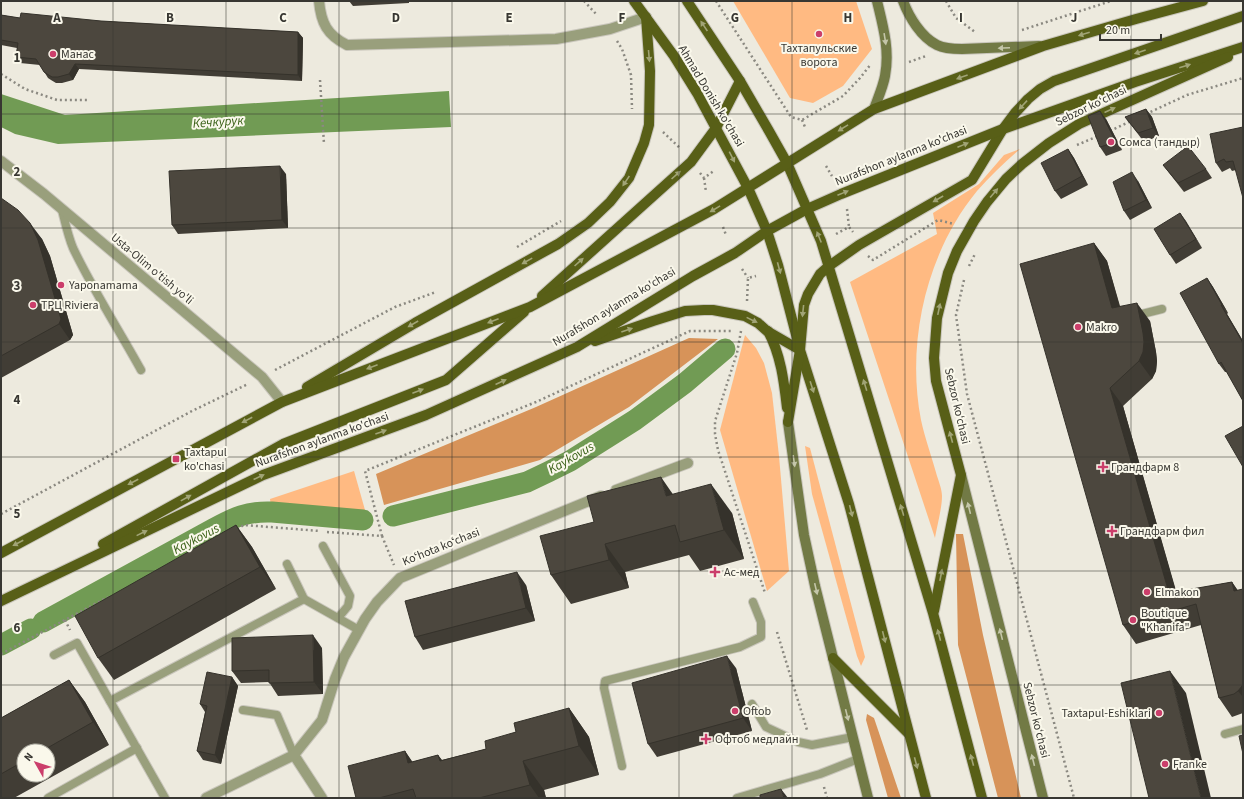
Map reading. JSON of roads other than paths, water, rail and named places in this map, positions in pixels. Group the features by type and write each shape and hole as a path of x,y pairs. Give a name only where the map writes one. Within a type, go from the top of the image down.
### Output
{"main road":[{"name":"Ahmad Donish ko'chasi","path":"634,1 674,56 697,93 748,188"},
{"path":"687,1 740,81 786,163 821,241 933,614 982,798"},
{"path":"282,402 530,307 714,209 874,109 1043,46 1203,1"},
{"path":"788,422 800,350 804,306 813,284 820,274 859,245 972,180 1003,129 1028,99 1040,89 1054,81 1243,16"},
{"path":"1,553 282,402 415,323 558,244 588,223 610,202 629,178 644,143 649,125 650,71 646,17"},
{"name":"Nurafshon aylanma ko'chasi","path":"1,601 263,475 426,415 576,348 686,280 734,253 767,231 807,209 1003,129 1135,82 1243,47"},
{"name":"Sebzor ko‘chasi","path":"960,475 936,380 934,358 935,334 937,318 948,272 957,251 974,221 1006,179 1022,164 1049,143 1079,124 1243,51"},
{"path":"18,592 283,444 446,380 530,307 691,162 716,128 740,81"},
{"path":"748,188 767,231 778,265 800,350 849,504 926,798"},
{"path":"576,348 685,311 713,310 745,316 800,350"},
{"path":"768,330 774,341 782,369 788,422"},
{"path":"933,614 960,475"},
{"path":"833,658 909,734"}],"street":[{"path":"319,1 322,21 336,40 347,45 556,39 610,29 646,17"},
{"path":"874,109 885,77 887,56 885,35 877,1"},
{"path":"903,1 912,20 919,30 937,45 962,49 1043,46"},
{"name":"Usta-Olim o'tish yo'li","path":"1,161 262,377 282,402"},
{"path":"788,422 804,535 815,586 868,798"},
{"name":"Koʻhota koʻchasi","path":"206,798 294,755 322,720 344,657 359,630 377,602 400,578 566,509 688,463"},
{"name":"Sebzor ko‘chasi","path":"960,475 1043,798"},
{"path":"294,755 322,798"}],"lane":[{"path":"62,210 72,246 95,290 141,370"},
{"path":"1134,316 1162,309"},
{"path":"323,546 350,596 348,606 338,618"},
{"path":"287,564 304,599 359,630"},
{"path":"110,701 304,599"},
{"path":"622,766 604,688 605,681 740,647 761,637 761,622 753,602"},
{"path":"54,655 77,643 165,798"},
{"path":"752,704 766,727 798,742 812,745 853,737"},
{"path":"243,710 277,715 294,755"},
{"path":"1225,734 1243,729"},
{"path":"48,798 137,748"},
{"path":"737,798 820,774 858,760"}],"water":[{"name":"Кечкурук","path":"449,91 451,127 58,144 15,134 1,127 1,94 65,115"}],"waterway":[{"name":"Kaykovus","path":"393,516 527,482 570,461 635,420 685,383 725,349"},
{"name":"Kaykovus","path":"43,622 221,525 241,516 272,512 363,520"},
{"name":"Kaykovus","path":"1,645 31,629"}],"place":[{"name":"Тахтапульские ворота","path":"819,34"},
{"name":"Манас","path":"53,54"},
{"name":"Сомса (тандыр)","path":"1111,142"},
{"name":"Yaponamama","path":"61,285"},
{"name":"ТРЦ Riviera","path":"33,305"},
{"name":"Makro","path":"1078,327"},
{"name":"Taxtapul ko'chasi","path":"176,459"},
{"name":"Грандфарм 8","path":"1103,467"},
{"name":"Грандфарм фил","path":"1112,531"},
{"name":"Ас-мед","path":"715,572"},
{"name":"Elmakon","path":"1147,592"},
{"name":"Boutique \"Khanifa\"","path":"1133,620"},
{"name":"Oftob","path":"735,711"},
{"name":"Taxtapul-Eshiklari","path":"1159,713"},
{"name":"Офтоб медлайн","path":"706,739"},
{"name":"Franke","path":"1165,764"}]}
